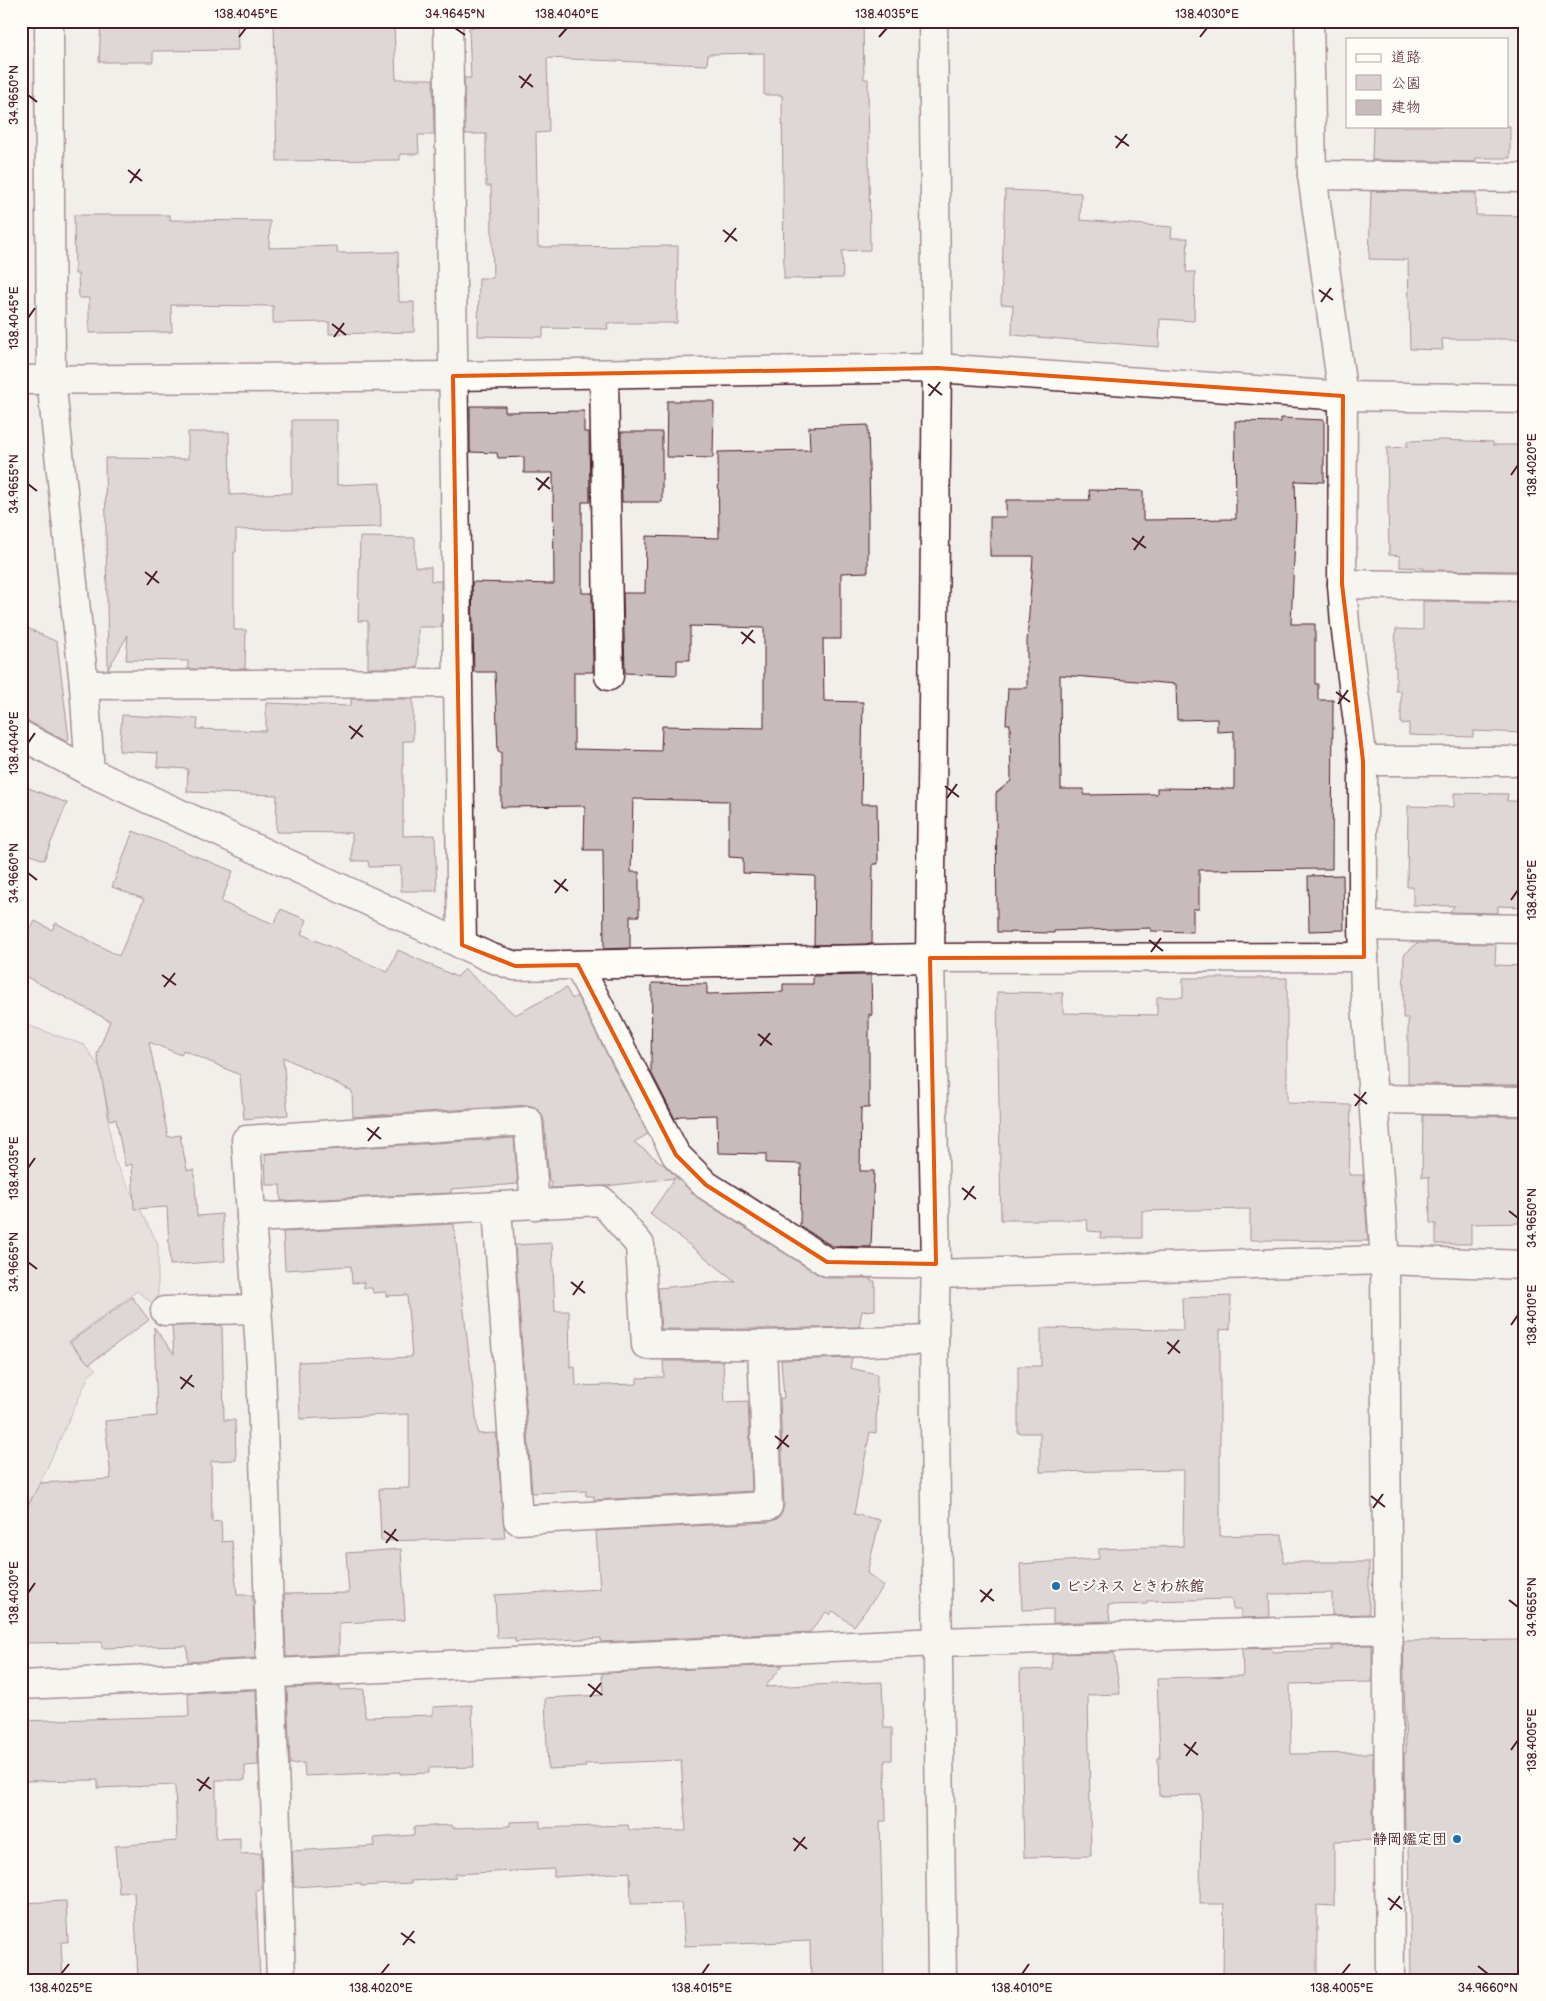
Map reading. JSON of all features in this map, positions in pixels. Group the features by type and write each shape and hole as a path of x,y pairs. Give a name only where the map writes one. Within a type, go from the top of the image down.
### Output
{"street":[{"path":"50,21 51,379 84,685 90,772"},
{"path":"448,21 462,945"},
{"path":"934,21 936,368 930,958 936,1269 934,1340 942,1980"},
{"path":"1309,21 1312,175 1342,396 1342,584 1345,624 1363,760 1362,926 1385,1260 1390,1980"},
{"path":"1312,175 1525,178"},
{"path":"21,380 453,376 936,368 1342,396 1525,398"},
{"path":"604,374 609,676"},
{"path":"1342,584 1525,587"},
{"path":"84,685 458,682"},
{"path":"21,735 90,772 462,945 515,966 930,958 1364,957"},
{"path":"1363,760 1525,761"},
{"path":"1362,926 1525,929"},
{"path":"578,965 676,1155 706,1185 827,1262 936,1269 1385,1260 1525,1265"},
{"path":"1374,1099 1525,1101"},
{"path":"281,1980 261,1366 246,1140 528,1121 535,1205"},
{"path":"251,1218 602,1201 640,1245 646,1346 934,1340"},
{"path":"497,1207 518,1520 768,1506 762,1345"},
{"path":"165,1311 258,1309"},
{"path":"21,1685 938,1642 1388,1629"}],"highlighted area":[{"path":"937,368 1343,396 1342,584 1363,761 1364,957 930,958 936,1264 827,1262 706,1185 676,1155 578,965 515,966 462,945 453,376"}],"green space":[{"path":"21,1023 84,1045 101,1069 114,1160 158,1244 158,1308 137,1291 68,1342 96,1370 89,1375 29,1508 21,1519"}],"building":[{"path":"101,21 237,21 238,50 153,51 153,62 99,62"},
{"path":"305,21 343,21 343,24 394,23 396,79 433,79 434,135 418,135 419,154 400,154 400,160 277,161 274,24 305,23"},
{"path":"480,21 863,21 864,79 868,79 870,250 842,251 843,278 784,279 782,95 764,95 764,53 708,54 707,65 547,58 549,132 536,133 538,247 678,246 677,323 607,323 608,329 543,328 543,337 478,336 479,278 493,278 491,186 486,186 486,134 465,134 464,78 471,78 469,28 480,27"},
{"path":"1510,126 1510,158 1476,158 1476,162 1372,160 1373,128 1508,128"},
{"path":"1005,190 1081,193 1080,220 1172,227 1171,238 1188,238 1186,272 1195,272 1194,321 1160,319 1159,347 1012,335 1013,305 1001,304"},
{"path":"1371,191 1476,193 1476,215 1525,216 1525,339 1442,339 1443,350 1410,349 1408,260 1369,259"},
{"path":"74,215 170,215 170,220 270,221 269,248 337,246 337,253 398,252 399,302 414,302 414,332 329,334 329,322 273,323 273,306 171,305 172,332 89,333 89,298 79,298 78,274 75,274"},
{"path":"667,401 714,401 713,458 666,457"},
{"path":"470,406 505,406 505,412 584,411 584,432 589,432 590,502 582,502 582,593 592,593 593,672 574,672 574,749 661,751 662,726 764,728 764,628 690,626 690,660 677,660 677,675 625,673 623,593 645,593 646,536 719,538 718,452 810,450 809,427 868,425 870,511 868,511 868,572 841,573 841,639 823,639 824,701 863,702 861,804 877,804 878,864 873,864 872,944 814,945 815,876 743,873 743,858 729,857 729,801 633,799 631,872 639,872 639,916 630,916 630,948 604,949 603,850 584,850 585,806 501,807 501,752 498,752 495,672 474,672 472,582 554,584 553,473 524,473 524,457 498,458 497,453 470,452"},
{"path":"1281,418 1324,420 1324,482 1295,481 1296,516 1291,624 1315,624 1315,684 1318,684 1318,700 1333,700 1332,869 1199,870 1199,909 1193,909 1193,932 1151,931 1151,928 1054,931 1054,933 997,932 996,793 1011,781 1010,724 1006,724 1008,688 1027,688 1027,642 1033,556 990,556 990,517 1006,517 1006,500 1090,500 1089,490 1143,491 1143,520 1236,519 1235,421 1281,422","holes":["1060,675 1176,684 1177,720 1217,719 1217,732 1234,731 1234,789 1157,788 1157,794 1084,795 1084,789 1061,789"]},
{"path":"292,420 337,420 337,485 380,483 381,527 236,530 236,552 234,552 234,630 246,630 245,669 188,669 188,661 126,660 128,635 108,669 105,458 188,459 188,432 229,432 230,495 292,493"},
{"path":"621,432 662,432 662,502 622,502"},
{"path":"1407,441 1493,442 1493,445 1525,445 1525,571 1424,570 1424,568 1400,567 1400,556 1389,555 1387,448 1407,447"},
{"path":"360,537 415,538 415,567 431,567 431,581 441,581 442,627 418,627 418,668 368,668 368,621 358,621"},
{"path":"1423,601 1525,603 1525,733 1473,731 1473,737 1409,735 1409,723 1401,724 1401,691 1396,691 1396,667 1394,667 1396,629 1423,630"},
{"path":"21,625 57,642 69,739 67,742 21,719"},
{"path":"351,699 413,699 413,741 403,741 403,836 435,835 437,891 401,891 401,866 369,867 368,861 352,861 352,833 276,832 277,795 187,792 188,769 157,767 158,753 119,751 122,715 198,719 197,729 266,731 266,703 351,706"},
{"path":"21,785 67,803 44,860 21,851"},
{"path":"1454,793 1508,794 1507,801 1525,801 1525,907 1498,906 1498,913 1449,912 1455,906 1413,905 1413,887 1407,887 1408,806 1454,807"},
{"path":"133,831 233,871 221,902 274,924 281,909 307,920 301,934 388,972 398,950 457,977 465,969 515,1015 566,988 572,999 577,996 648,1134 634,1142 664,1165 698,1198 819,1275 827,1278 871,1278 871,1281 875,1281 875,1310 862,1311 859,1327 661,1329 658,1288 735,1281 650,1214 675,1178 606,1186 551,1188 544,1120 541,1113 535,1107 527,1105 353,1117 352,1091 283,1057 288,1115 244,1119 240,1075 183,1050 181,1055 149,1042 168,1137 180,1135 187,1170 194,1170 197,1216 222,1214 225,1261 170,1265 167,1207 134,1209 132,1164 125,1166 116,1119 110,1120 97,1054 110,1021 21,974 21,947 35,921 52,930 56,923 119,956 144,899 112,887"},
{"path":"1343,875 1344,930 1309,931 1308,876"},
{"path":"1417,943 1496,944 1495,965 1525,966 1525,1084 1408,1084 1408,1018 1403,1018 1404,955"},
{"path":"871,975 872,1016 869,1014 869,1108 861,1108 860,1171 874,1171 871,1247 832,1246 800,1226 801,1164 766,1163 766,1154 718,1153 717,1115 680,1116 675,1119 651,1072 652,983 707,984 707,994 783,992 783,984 813,984 813,976"},
{"path":"1183,978 1287,978 1287,1103 1351,1105 1349,1175 1363,1175 1368,1241 1250,1240 1250,1209 1142,1211 1142,1238 1100,1238 1101,1232 1088,1231 1087,1220 1001,1220 997,992 1063,993 1063,1013 1157,1015 1157,997 1183,997"},
{"path":"1423,1115 1522,1117 1524,1223 1471,1224 1471,1244 1436,1244 1436,1224 1430,1223 1429,1177 1422,1177"},
{"path":"514,1138 518,1184 451,1189 451,1193 281,1201 280,1185 266,1185 265,1154"},
{"path":"454,1224 478,1434 496,1433 505,1538 381,1541 379,1489 409,1488 409,1414 300,1419 298,1362 412,1357 407,1295 386,1296 386,1292 373,1293 372,1288 364,1288 364,1282 352,1283 351,1266 285,1270 283,1232"},
{"path":"552,1243 555,1311 569,1311 570,1367 575,1366 576,1386 637,1384 637,1378 664,1377 663,1361 723,1361 725,1402 748,1401 752,1491 594,1500 594,1496 586,1496 586,1491 532,1493 515,1245"},
{"path":"1231,1296 1230,1329 1220,1330 1220,1536 1282,1534 1283,1562 1369,1562 1369,1614 1332,1615 1332,1593 1269,1594 1270,1617 1241,1618 1241,1609 1233,1609 1232,1599 1147,1601 1147,1604 1108,1605 1110,1621 1053,1623 1053,1609 1022,1610 1020,1564 1099,1559 1099,1549 1183,1546 1184,1470 1040,1472 1040,1433 1018,1433 1018,1366 1041,1366 1041,1328 1183,1330 1182,1298"},
{"path":"132,1297 149,1320 89,1364 70,1342"},
{"path":"222,1325 224,1420 235,1420 236,1460 211,1461 212,1522 221,1521 222,1542 232,1541 237,1595 253,1595 255,1658 188,1662 187,1646 102,1648 102,1642 21,1643 21,1518 40,1483 111,1479 105,1421 157,1416 154,1327 174,1354 172,1326"},
{"path":"852,1358 850,1368 877,1374 876,1433 870,1432 854,1514 880,1520 867,1573 884,1586 854,1626 833,1611 830,1615 826,1612 810,1632 601,1642 601,1638 515,1642 515,1638 497,1638 495,1595 600,1589 596,1531 769,1522 777,1519 782,1513 784,1505 780,1398 784,1398 781,1360"},
{"path":"401,1549 405,1620 339,1623 339,1654 286,1657 284,1594 349,1593 346,1553"},
{"path":"1525,1640 1525,1980 1411,1980 1409,1840 1405,1840 1404,1753 1406,1753 1403,1641"},
{"path":"1372,1645 1372,1682 1290,1684 1291,1754 1373,1753 1373,1840 1334,1841 1334,1906 1317,1905 1317,1980 1223,1980 1224,1904 1200,1904 1201,1795 1159,1796 1158,1758 1160,1758 1157,1678 1243,1676 1242,1649 1271,1648 1272,1652 1332,1650 1332,1646"},
{"path":"1114,1653 1120,1694 1088,1695 1091,1856 1024,1857 1020,1670 1052,1669 1052,1654"},
{"path":"783,1665 765,1687 882,1682 884,1728 892,1728 892,1760 885,1760 886,1821 880,1821 884,1980 811,1980 810,1941 685,1946 682,1903 631,1904 630,1872 554,1877 554,1869 455,1874 455,1878 411,1881 411,1883 361,1886 360,1883 294,1887 292,1851 375,1846 374,1838 414,1835 414,1827 452,1825 453,1828 510,1826 510,1822 540,1821 540,1828 628,1825 629,1830 686,1831 681,1760 585,1764 586,1767 548,1769 545,1698 603,1695 602,1673"},
{"path":"340,1686 340,1690 364,1689 365,1717 433,1715 433,1707 472,1705 474,1767 429,1768 429,1773 400,1774 400,1772 305,1776 304,1763 290,1764 287,1688"},
{"path":"256,1690 258,1765 245,1766 245,1780 216,1780 216,1839 240,1838 240,1854 261,1853 262,1889 256,1890 260,1980 138,1980 134,1892 119,1893 115,1846 177,1841 175,1785 98,1788 98,1780 21,1781 21,1721 189,1716 188,1693"},
{"path":"66,1901 68,1942 61,1942 63,1980 21,1980 21,1903"}],"place":[{"name":"ビジネス ときわ旅館","path":"1056,1586"},
{"name":"静岡鑑定団","path":"1457,1839"}]}
